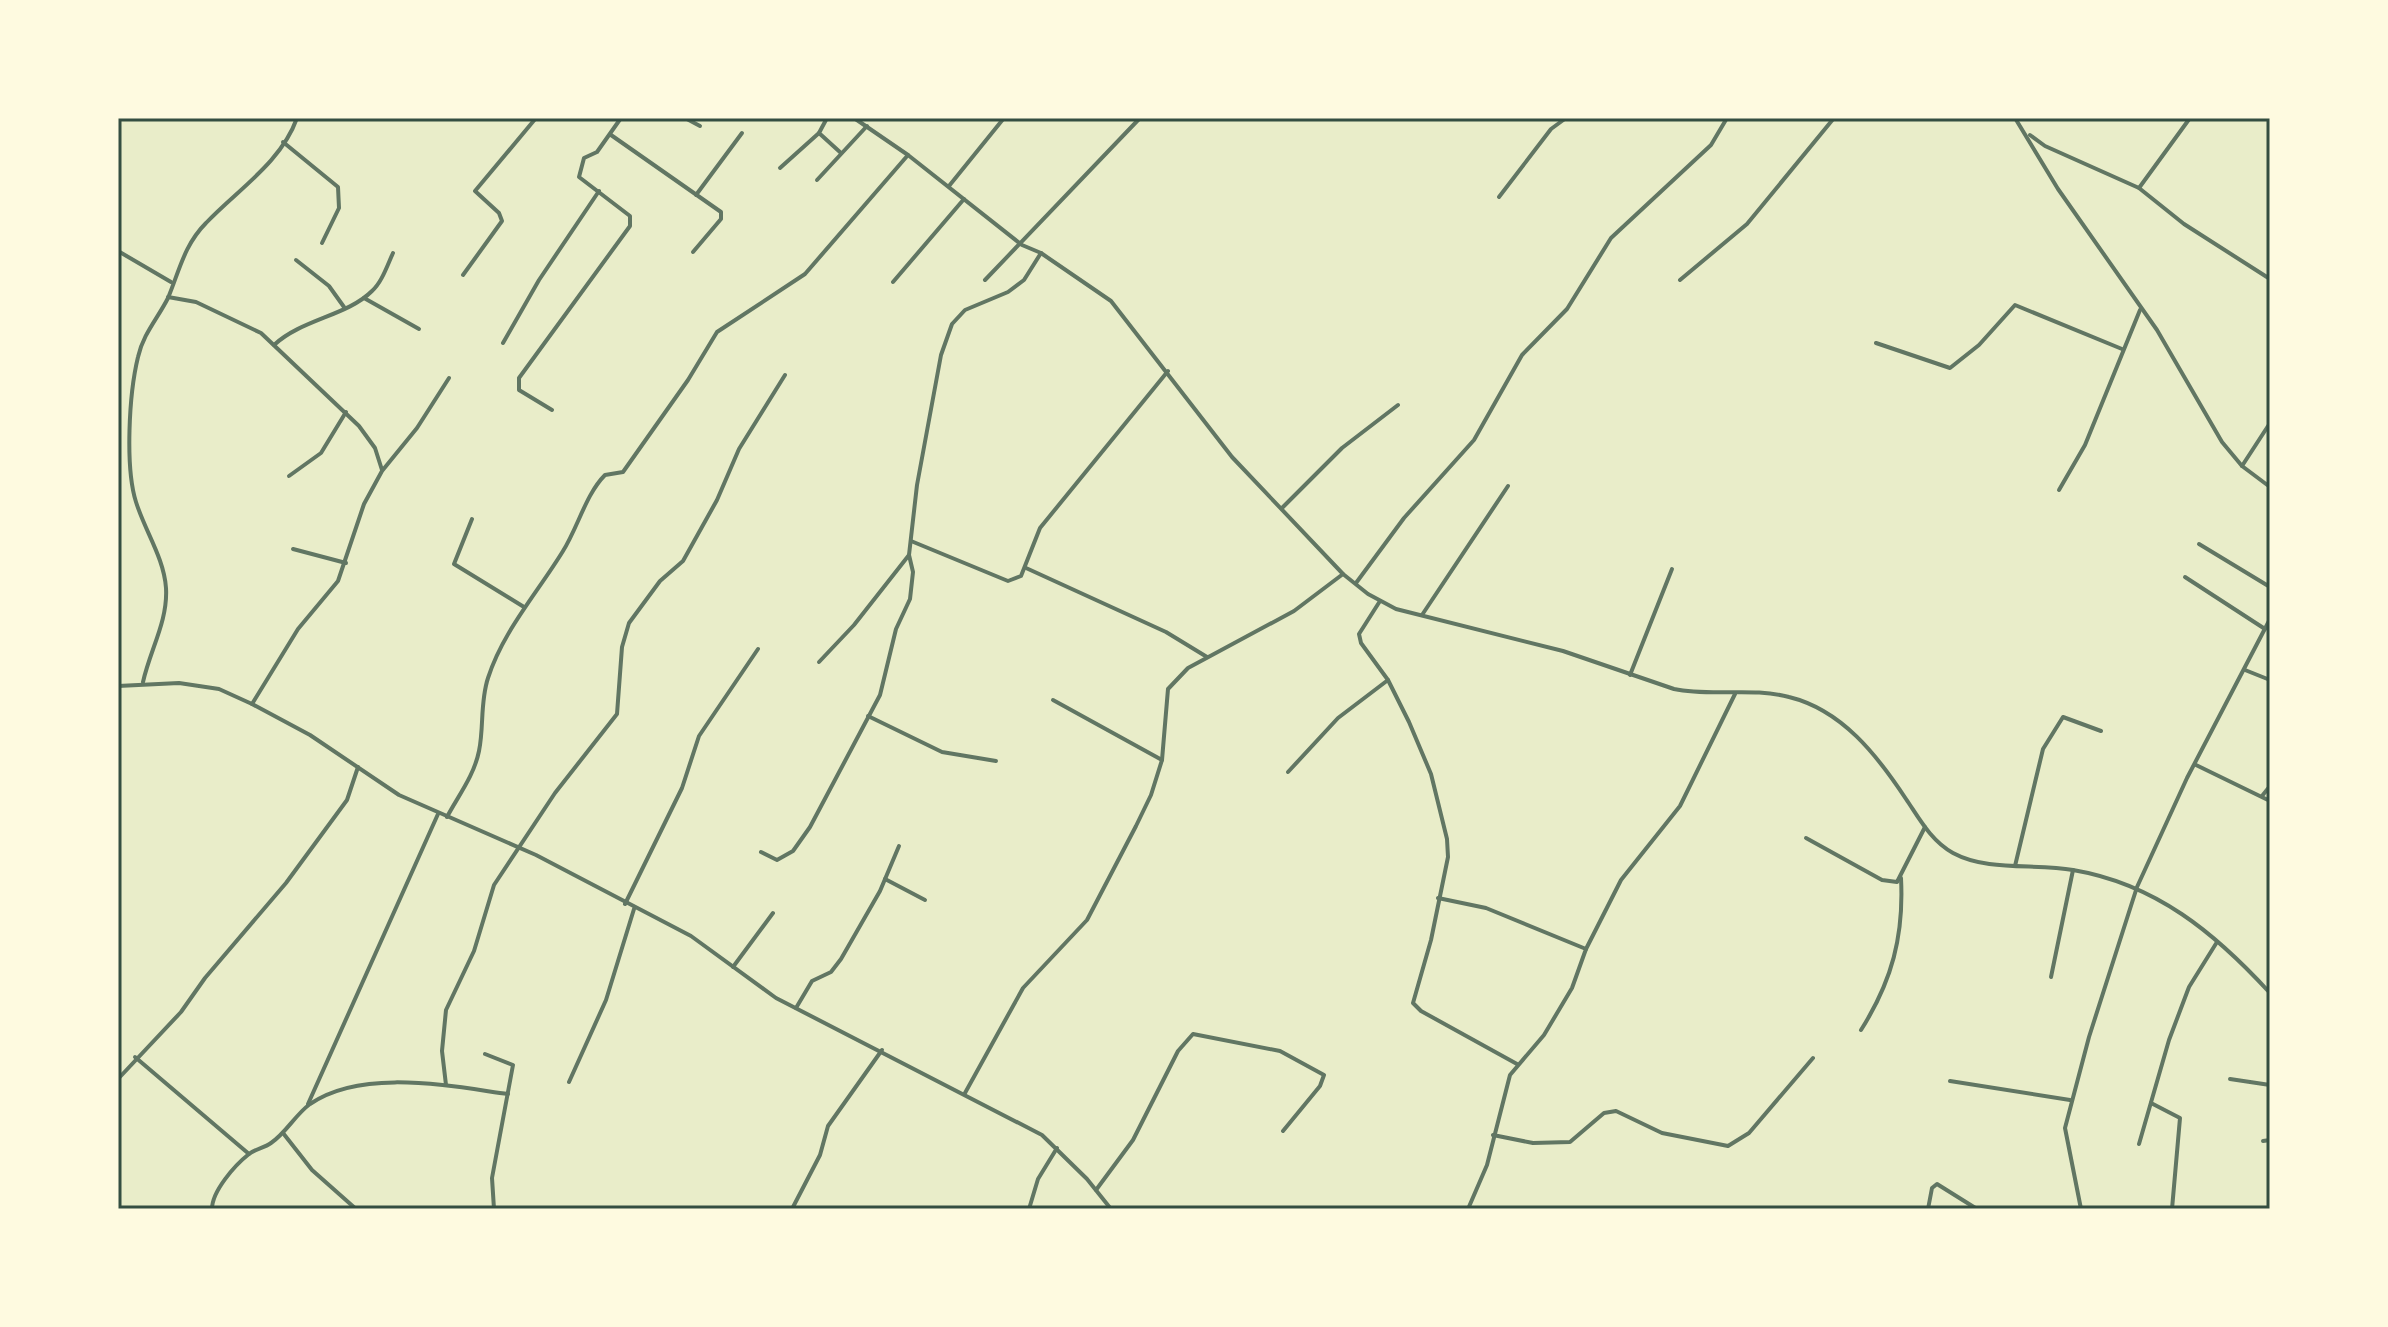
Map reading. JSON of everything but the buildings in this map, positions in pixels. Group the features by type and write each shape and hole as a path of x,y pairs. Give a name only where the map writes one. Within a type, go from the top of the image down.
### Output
{"street":[{"path":"143,682 163,620 166,583 131,483 129,445 138,357 144,338 168,297 171,282 203,225 250,183 283,142 297,118"},
{"path":"463,275 502,221 499,213 475,191 536,118"},
{"path":"552,410 519,390 519,378 630,226 630,216 579,177 584,158 597,152 621,118"},
{"path":"685,118 700,126"},
{"path":"780,168 819,133 827,118"},
{"path":"949,186 1004,118"},
{"path":"985,280 1022,245 1140,118"},
{"path":"1499,197 1551,129 1566,118"},
{"path":"1356,583 1404,518 1474,440 1522,355 1567,309 1611,238 1711,145 1727,118"},
{"path":"1680,280 1747,224 1834,118"},
{"path":"2015,118 2028,134 2058,189 2141,309 2222,442 2242,466 2270,487"},
{"path":"2139,188 2190,118"},
{"path":"858,119 1022,245 1041,253 1111,301 1232,457 1343,574 1380,601 1422,615 1563,651 1693,693 1790,697 1843,722 1893,779 1925,827 1952,853 1971,860 2073,870 2137,887 2170,904 2217,941 2270,993"},
{"path":"817,180 867,126"},
{"path":"696,195 742,133"},
{"path":"819,133 841,153"},
{"path":"2028,134 2045,146 2139,188 2184,224 2270,279"},
{"path":"611,135 722,216 693,252"},
{"path":"283,142 338,187 339,208 322,243"},
{"path":"447,817 471,776 479,751 483,703 492,667 524,607 562,552 595,487 605,475 623,472 688,380 717,332 805,274 908,155"},
{"path":"503,343 539,280 599,191"},
{"path":"893,282 964,199"},
{"path":"118,251 171,282"},
{"path":"274,345 291,329 364,298 378,284 393,253"},
{"path":"761,852 781,860 793,851 810,827 880,695 896,629 910,599 913,572 909,555 917,485 941,355 952,324 965,310 1008,292 1024,280 1041,253"},
{"path":"296,260 329,286 344,307"},
{"path":"168,297 214,309 261,333 346,412 375,448 382,471"},
{"path":"364,298 419,329"},
{"path":"1876,343 1950,368 1979,345 2015,305 2122,349"},
{"path":"2059,490 2085,445 2141,309"},
{"path":"910,541 1008,581 1021,576 1040,528 1168,371"},
{"path":"446,1085 442,1051 446,1010 474,951 494,885 555,793 617,714 622,647 629,623 660,581 683,561 717,500 739,449 785,375"},
{"path":"252,704 298,629 338,581 364,504 382,471 417,428 449,378"},
{"path":"1282,508 1342,448 1398,405"},
{"path":"289,476 321,453 346,412"},
{"path":"2242,466 2270,423"},
{"path":"1422,615 1508,486"},
{"path":"472,519 454,564 524,607"},
{"path":"2199,544 2270,587"},
{"path":"293,549 346,563"},
{"path":"819,662 854,625 909,555"},
{"path":"1026,568 1166,632 1208,657"},
{"path":"1630,675 1672,569"},
{"path":"965,1093 1023,988 1087,920 1151,795 1162,760 1168,689 1188,668 1294,611 1343,574"},
{"path":"2185,577 2265,629"},
{"path":"1380,601 1359,634 1361,643 1388,680 1431,774 1449,847 1413,1003 1421,1011 1517,1064"},
{"path":"2081,1209 2065,1128 2070,1100 2137,887 2270,619"},
{"path":"625,904 682,788 699,736 758,649"},
{"path":"2245,670 2270,680"},
{"path":"1288,772 1338,718 1388,680"},
{"path":"118,686 143,682 179,683 219,689 252,704 310,735 399,795 520,847 691,936 776,998 1042,1135 1111,1209"},
{"path":"1468,1209 1487,1165 1510,1075 1544,1035 1572,988 1586,949 1621,880 1680,806 1735,694"},
{"path":"1053,700 1162,760"},
{"path":"868,716 942,752 996,761"},
{"path":"2015,866 2043,749 2063,717 2101,731"},
{"path":"2196,765 2270,801"},
{"path":"118,1079 135,1056 181,1012 205,978 286,883 347,800 358,767"},
{"path":"2262,796 2270,786"},
{"path":"212,1209 217,1191 249,1154 283,1133 307,1106 438,814"},
{"path":"1806,838 1882,880 1897,882 1925,827"},
{"path":"796,1008 812,981 831,972 841,959 885,879 899,846"},
{"path":"2051,977 2073,870"},
{"path":"1861,1030 1874,1009 1900,942 1901,878"},
{"path":"885,879 925,900"},
{"path":"1438,898 1486,908 1586,949"},
{"path":"569,1082 606,1000 634,909"},
{"path":"733,967 773,913"},
{"path":"2139,1144 2169,1040 2189,987 2217,941"},
{"path":"1096,1190 1133,1140 1178,1051 1193,1034 1280,1051 1324,1075 1320,1086 1283,1131"},
{"path":"792,1209 820,1155 828,1126 882,1050"},
{"path":"485,1054 512,1062 492,1178 494,1209"},
{"path":"135,1056 249,1154"},
{"path":"1493,1135 1533,1143 1570,1142 1604,1113 1616,1111 1662,1133 1728,1146 1749,1133 1813,1058"},
{"path":"2230,1079 2270,1085"},
{"path":"1950,1081 2070,1100"},
{"path":"307,1106 333,1092 353,1087 414,1083 508,1094"},
{"path":"2151,1103 2180,1118 2172,1209"},
{"path":"283,1133 312,1170 356,1209"},
{"path":"2263,1141 2270,1140"},
{"path":"1029,1209 1038,1179 1057,1148"},
{"path":"1928,1209 1932,1188 1937,1184 1977,1209"}]}
